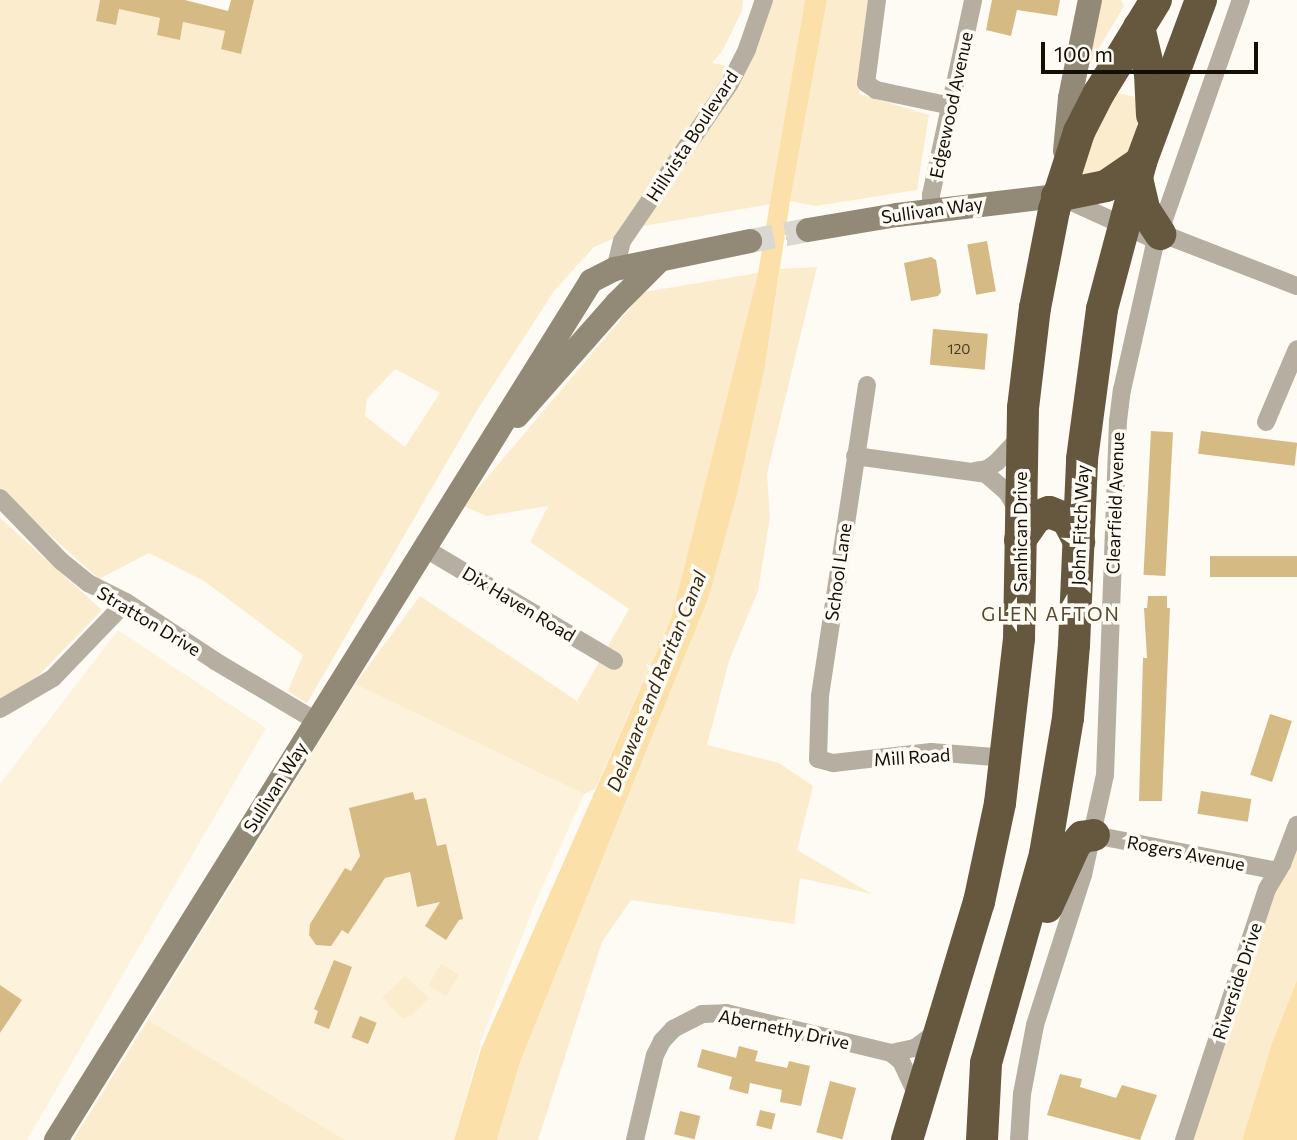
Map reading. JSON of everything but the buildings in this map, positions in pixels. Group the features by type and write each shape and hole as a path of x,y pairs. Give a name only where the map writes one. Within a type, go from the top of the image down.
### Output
{"highway":[{"path":"1143,157 1106,186 1060,186 1136,14 1156,0"},
{"name":"John Fitch Way","path":"982,1140 982,1104 991,1041 1045,854 1056,797 1074,645 1082,459 1092,369 1123,224 1143,157 1201,0"},
{"path":"1136,14 1151,94 1143,157 1144,209 1160,234"},
{"path":"1099,93 1120,84 1143,88 1151,94"},
{"name":"Sanhican Drive","path":"914,1125 939,1030 979,902 993,843 1007,758 1018,638 1021,436 1031,332 1060,186"},
{"path":"1020,527 1049,512 1067,519 1079,542"},
{"path":"1012,970 1039,923 1075,845 1082,837 1094,835"},
{"path":"973,1140 982,1104"}],"main road":[{"name":"Sanhican Drive","path":"1060,186 1070,98 1090,0"},
{"name":"Sullivan Way","path":"808,230 1060,186"},
{"name":"Sullivan Way","path":"56,1140 424,548 497,436 529,377 591,281 615,269 750,241"},
{"name":"Sullivan Way","path":"497,436 563,366 617,303 660,260"},
{"path":"563,366 615,269"}],"street":[{"name":"Hillvista Boulevard","path":"615,269 622,241 730,83 747,49 764,0"},
{"path":"877,0 866,83 876,90 951,106"},
{"name":"Edgewood Avenue","path":"931,210 973,0"},
{"name":"Clearfield Avenue","path":"1019,1140 1022,1094 1035,1025 1094,835 1105,775 1109,725 1118,421 1142,297 1160,234 1241,0"},
{"path":"1060,186 1149,237 1160,234 1297,286"},
{"path":"1266,422 1297,349"},
{"name":"School Lane","path":"818,759 820,696 867,385"},
{"path":"975,471 987,469 997,462 1021,436"},
{"path":"855,456 986,474 1007,492 1020,527"},
{"name":"Stratton Drive","path":"0,498 61,561 88,583 127,603 219,663 316,721"},
{"name":"Dix Haven Road","path":"424,548 614,661"},
{"path":"0,709 53,678 127,603"},
{"name":"Mill Road","path":"818,759 833,763 931,752 1007,758"},
{"name":"Riverside Drive","path":"1184,1140 1267,889 1278,871 1297,825"},
{"name":"Rogers Avenue","path":"1094,835 1278,871"},
{"name":"Abernethy Drive","path":"635,1140 654,1055 662,1041 679,1024 702,1014 726,1013 891,1053"},
{"path":"891,1053 915,1048 939,1030"},
{"path":"891,1053 901,1061 914,1125"}],"shaded area":[{"path":"0,0 100,0 96,21 116,25 119,9 160,18 157,35 180,39 183,22 225,31 221,48 241,54 254,0 743,0 742,11 723,50 712,63 737,68 754,0 805,0 771,204 643,226 594,247 554,291 476,412 307,703 288,691 303,655 204,581 149,553 99,579 0,490","holes":["395,369 440,393 405,447 365,416 367,399"]},
{"path":"827,0 873,0 859,94 929,115 917,190 815,206 790,201"},
{"path":"1099,0 1121,0 1124,6 1086,70"},
{"path":"1118,93 1135,97 1139,106 1135,145 1122,167 1071,184 1110,95"},
{"path":"817,267 767,474 770,517 758,591 729,661 707,745 779,763 813,786 797,850 872,894 800,878 794,924 631,900 602,942 538,1140 497,1140 520,1062 708,599 765,366 780,269"},
{"path":"758,273 671,619 595,789 584,794 355,684 420,596 577,701 629,609 530,542 548,506 487,516 463,506 644,292"},
{"path":"0,518 102,610 40,674 0,702"},
{"path":"118,630 266,728 27,1140 0,1140 0,784"},
{"path":"355,684 584,794 536,901 482,1038 454,1140 345,1140 148,1020"},
{"path":"1297,840 1297,980 1272,1043 1242,1140 1186,1140 1274,889"},
{"path":"441,964 459,975 446,996 428,985"},
{"path":"405,976 429,998 411,1016 403,1019 382,998"},
{"path":"148,1020 345,1140 73,1140"}],"water":[{"name":"Delaware and Raritan Canal","path":"805,0 827,0 790,201 765,366 737,494 708,599 520,1062 497,1140 454,1140 481,1049 671,619 758,273"},
{"path":"1297,980 1297,1140 1242,1140 1272,1043"}],"tunnel":[{"path":"750,241 808,230"}],"district":[{"name":"GLEN AFTON","path":"1051,614"}]}
